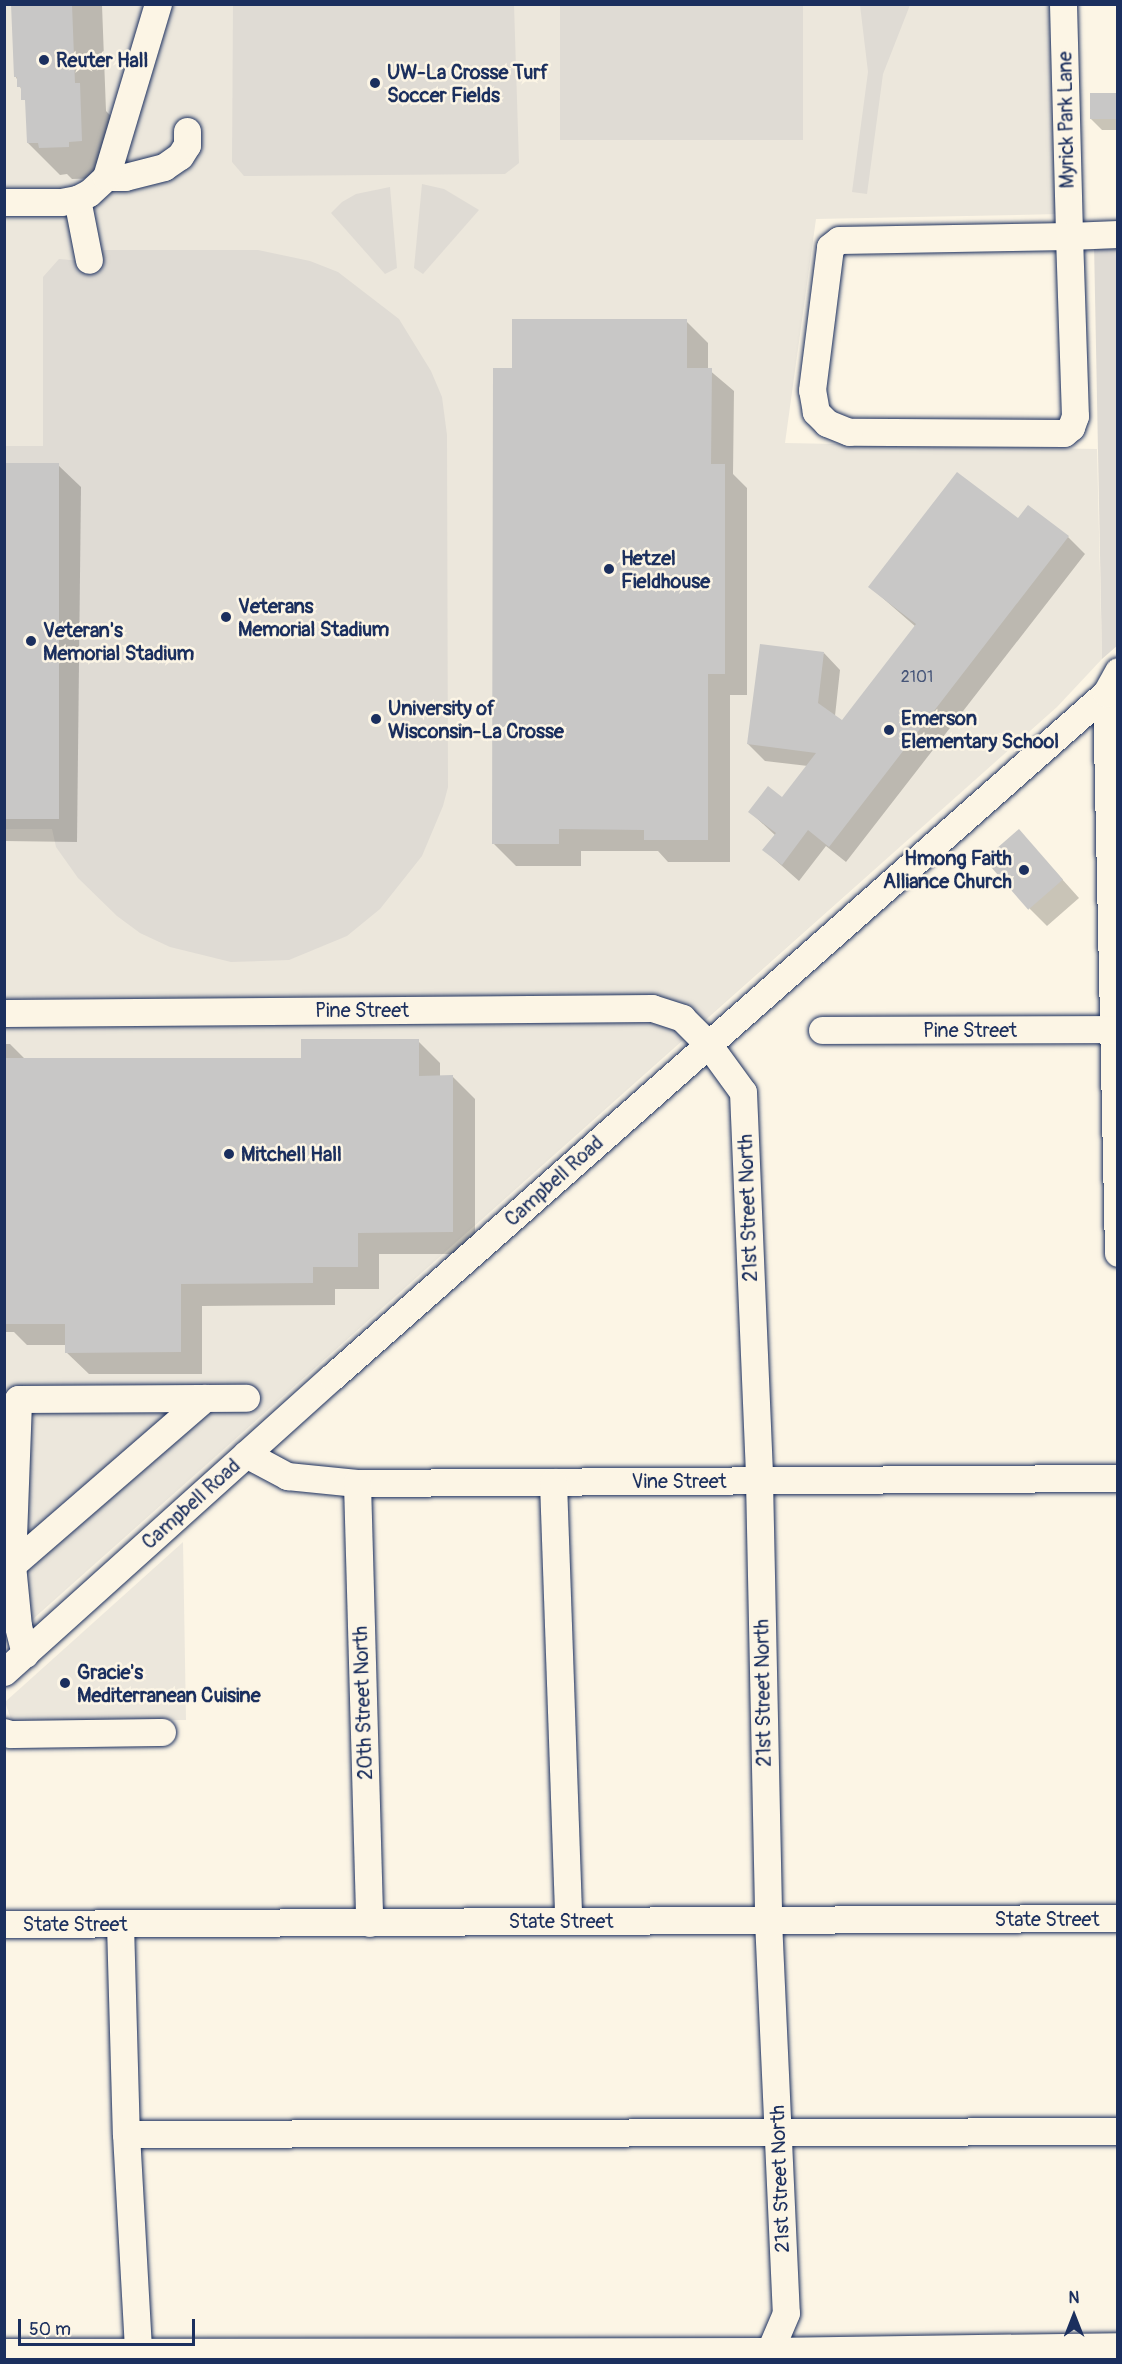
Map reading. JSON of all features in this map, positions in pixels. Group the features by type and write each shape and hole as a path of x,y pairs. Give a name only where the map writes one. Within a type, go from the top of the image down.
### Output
{"street":[{"path":"89,260 91,190 158,4"},
{"name":"Myrick Park Lane","path":"1063,4 1075,416 1071,427 1064,433 849,432 827,423 816,412 812,390 830,247 839,240 1069,236"},
{"path":"4,202 61,202 125,177 164,167 180,156 187,145 187,131"},
{"path":"1069,236 1118,234"},
{"path":"1114,684 1118,1253"},
{"name":"Campbell Road","path":"4,1672 246,1454 1114,684"},
{"name":"Pine Street","path":"4,1013 652,1008 682,1018 708,1044"},
{"name":"Pine Street","path":"822,1030 1115,1029"},
{"name":"21st Street North","path":"708,1044 743,1092 759,1480 768,1920 786,2313 768,2355"},
{"path":"12,1565 205,1398"},
{"path":"25,1654 18,1626 12,1565 18,1399 246,1398"},
{"name":"Vine Street","path":"246,1454 287,1476 357,1483 1118,1478"},
{"path":"554,1482 568,1921"},
{"name":"20th Street North","path":"357,1483 369,1923"},
{"path":"4,1732 10,1734 162,1732"},
{"name":"State Street","path":"4,1924 1118,1918"},
{"path":"120,1924 126,2134 138,2351"},
{"path":"126,2134 1118,2131"},
{"path":"4,2352 768,2355 1118,2346"}],"shaded area":[{"name":"University of Wisconsin-La Crosse","path":"5,5 1049,5 1061,214 816,219 785,443 1097,449 1102,659 1057,707 5,1644"},
{"name":"UW-La Crosse Turf Soccer Fields","path":"233,5 514,5 519,163 505,174 244,176 232,162"},
{"path":"560,5 803,5 803,140 560,140"},
{"path":"860,5 910,5 883,74 867,194 852,192 868,72"},
{"path":"422,184 444,189 479,210 423,274 414,268"},
{"path":"390,187 397,268 385,274 331,213 342,202 356,194"},
{"path":"1094,243 1118,243 1118,645 1102,659"},
{"name":"Veterans Memorial Stadium","path":"98,250 258,250 310,261 338,272 399,319 431,371 442,397 447,435 448,787 443,806 422,856 380,909 347,936 289,960 231,962 170,947 140,933 117,916 78,878 56,847 52,829 5,829 5,446 43,446 43,277 59,259 82,261"},
{"path":"183,1542 186,1720 12,1722 5,1702"}],"building":[{"name":"Reuter Hall","path":"11,4 72,4 75,83 80,83 82,141 69,142 69,147 39,148 38,143 27,143 25,100 21,100 21,87 17,87 17,77 14,77"},
{"path":"1090,93 1118,93 1118,119 1090,119"},
{"name":"Hetzel Fieldhouse","path":"512,319 687,319 687,368 712,368 711,464 725,464 725,674 708,674 708,840 644,840 644,830 559,829 559,844 492,844 493,368 512,368"},
{"name":"Veteran's Memorial Stadium","path":"4,463 59,463 59,819 4,819"},
{"path":"957,472 1018,518 1028,505 1069,536 829,847 808,830 782,865 762,850 776,833 748,812 768,786 782,797 816,753 747,744 760,644 824,652 818,703 842,720 916,624 868,587"},
{"name":"Hmong Faith Alliance Church","path":"1019,829 1063,880 1028,910 984,859"},
{"name":"Mitchell Hall","path":"301,1039 419,1039 419,1076 453,1075 453,1232 358,1233 358,1267 313,1267 313,1283 181,1284 181,1352 65,1353 65,1324 4,1324 4,1058 301,1058"}],"place":[{"name":"Reuter Hall","path":"44,60"},
{"name":"UW-La Crosse Turf Soccer Fields","path":"375,83"},
{"name":"Hetzel Fieldhouse","path":"609,569"},
{"name":"Veterans Memorial Stadium","path":"226,617"},
{"name":"Veteran's Memorial Stadium","path":"31,641"},
{"name":"University of Wisconsin-La Crosse","path":"376,719"},
{"name":"Emerson Elementary School","path":"889,730"},
{"name":"Hmong Faith Alliance Church","path":"1024,870"},
{"name":"Mitchell Hall","path":"229,1154"},
{"name":"Gracie's Mediterranean Cuisine","path":"65,1683"}]}
